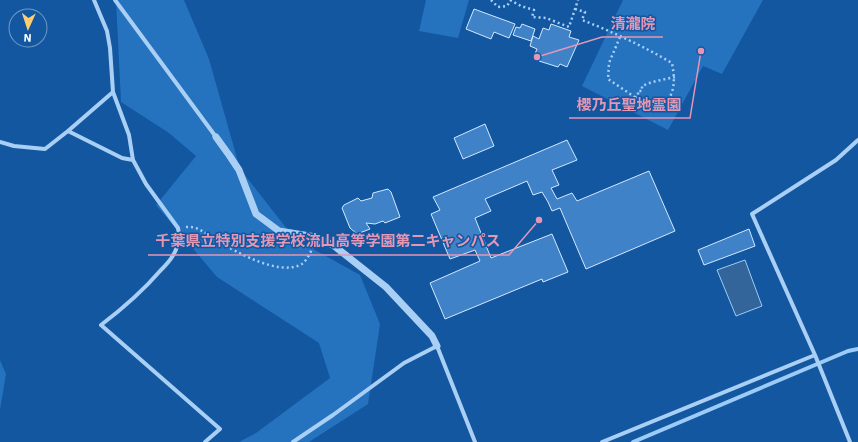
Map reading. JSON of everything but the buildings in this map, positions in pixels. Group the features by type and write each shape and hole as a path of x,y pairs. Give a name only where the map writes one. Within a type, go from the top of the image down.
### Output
{"street":[{"path":"94,0 107,31 110,48 113,92 129,135 133,160 146,184 178,228 179,235 178,244 172,258 152,281 127,305 101,325 220,429 205,442"},
{"path":"115,0 239,170 256,214 279,231 316,237 333,244 386,287 432,336 475,442"},
{"path":"0,142 14,146 45,149 113,92"},
{"path":"68,131 122,158 133,160"},
{"path":"850,442 815,355 752,214 836,160 858,140"},
{"path":"293,442 404,363 437,346"},
{"path":"602,442 815,355"}],"path":[{"path":"491,0 498,7 506,6 510,0 520,6 534,10 532,17 546,18 569,28 578,0"},
{"path":"575,9 585,12 582,20 606,30 655,53 672,63 675,77 674,89 667,102 661,107 645,104 608,79 610,63 620,37"},
{"path":"635,98 638,96 638,91 642,90 642,86 652,82 675,77"},
{"path":"178,228 195,227 238,252 260,262 277,267 294,267 303,263 310,253 316,237"}],"shaded area":[{"path":"116,0 184,0 209,59 240,169 295,239 360,275 380,324 368,404 309,442 239,442 256,433 330,378 319,343 217,277 156,205 196,156 169,133 121,102"},
{"path":"426,0 469,0 458,38 419,31"},
{"path":"623,0 763,0 722,74 703,66 668,130 582,86"},
{"path":"745,260 762,306 736,316 717,270"},
{"path":"0,360 6,374 0,410"}],"waterway":[{"path":"633,442 848,351 858,349"}],"place":[{"name":"櫻乃丘聖地霊園","path":"701,51"},
{"name":"清瀧院","path":"537,57"},
{"name":"千葉県立特別支援学校流山高等学園第二キャンパス","path":"539,220"}]}
